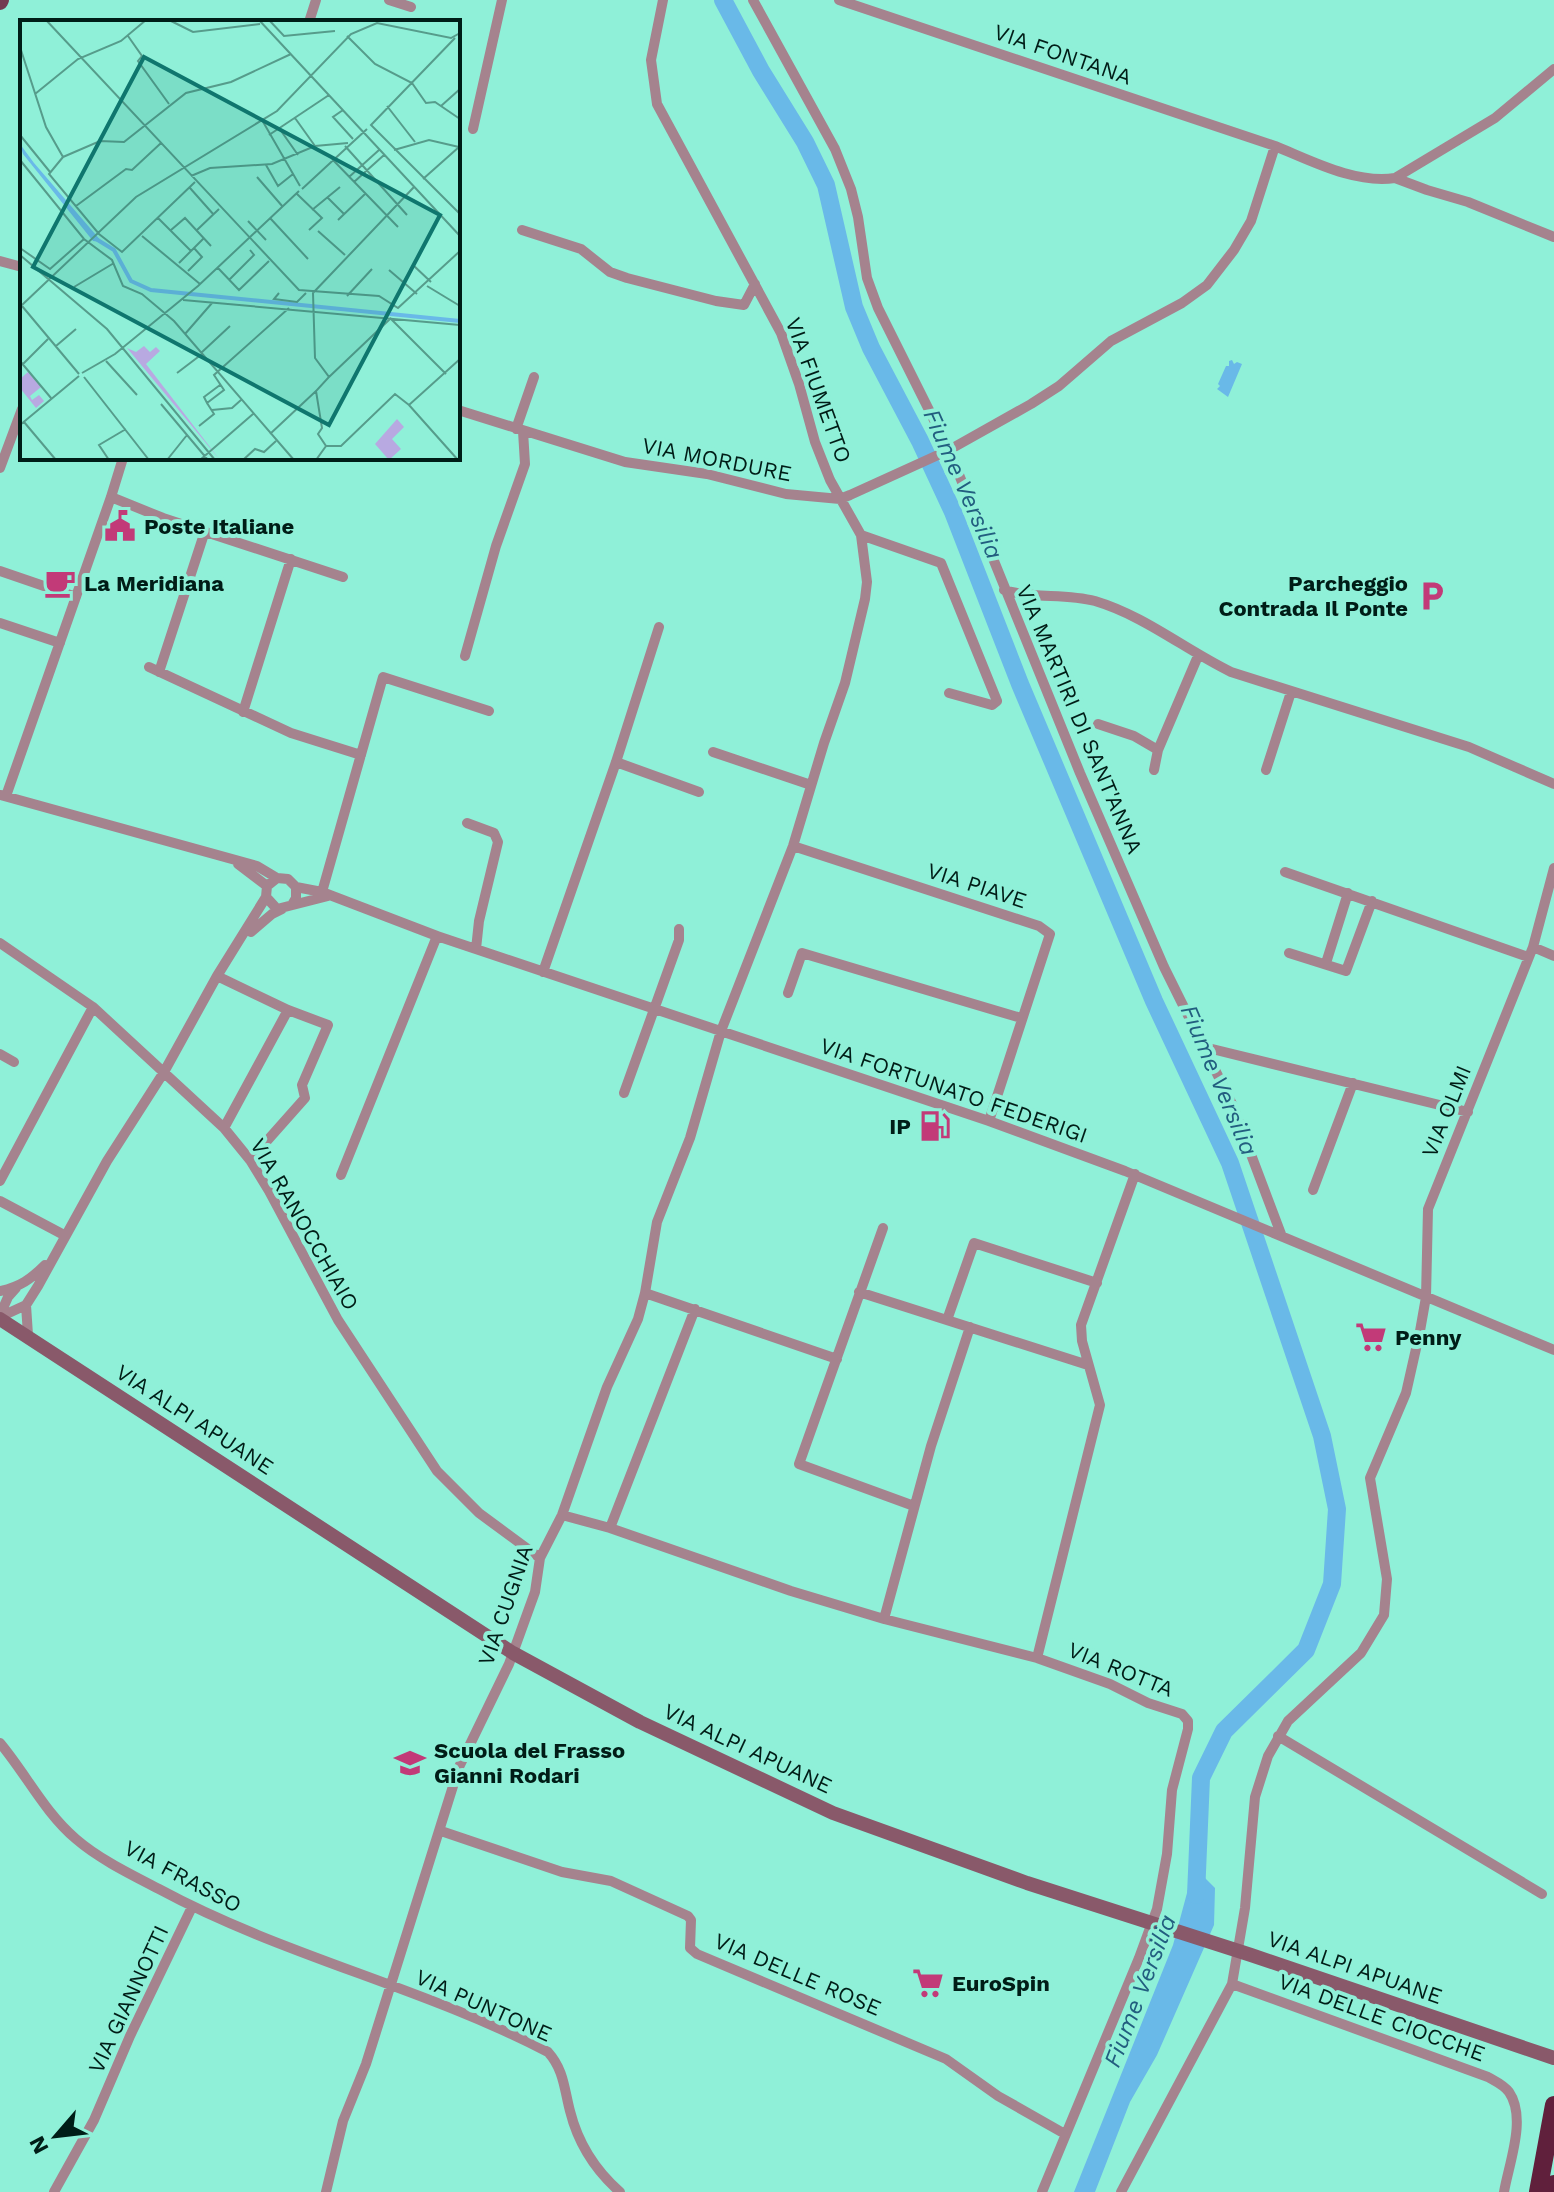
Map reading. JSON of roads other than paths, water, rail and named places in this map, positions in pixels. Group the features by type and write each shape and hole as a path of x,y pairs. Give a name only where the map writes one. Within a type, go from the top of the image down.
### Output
{"highway":[{"path":"1538,2192 1554,2105"},
{"path":"1553,2192 1554,2184"}],"main road":[{"name":"VIA ALPI APUANE","path":"0,1317 513,1653 640,1722 833,1813 1027,1883 1554,2058"}],"street":[{"path":"310,20 316,0"},
{"path":"389,0 411,7"},
{"path":"473,129 502,0"},
{"name":"VIA FIUMETTO","path":"663,0 651,60 657,104 781,333 815,442 840,499 861,535 867,582 862,619 845,683 793,846 721,1031"},
{"name":"VIA MARTIRI DI SANT'ANNA","path":"753,0 835,149 851,189 867,278 878,308 947,451 1128,887 1232,1104 1281,1234"},
{"name":"VIA FONTANA","path":"839,0 1275,146"},
{"path":"1395,178 1495,118 1554,69"},
{"path":"947,451 1059,386 1111,341 1182,303 1207,285 1234,250 1251,221 1275,146 1339,171 1381,179 1395,178 1468,202 1554,237"},
{"path":"522,230 581,249 610,272 716,301 744,305 755,284"},
{"path":"0,261 20,266"},
{"path":"465,656 496,546 525,464 519,430 534,377"},
{"name":"VIA MORDURE","path":"460,411 625,462 707,474 786,494 840,499 947,451"},
{"path":"0,468 20,414"},
{"path":"122,460 60,643 3,795 257,866 277,878 288,879 296,887 293,903"},
{"path":"111,497 343,577"},
{"path":"205,531 154,669 291,733 361,755"},
{"path":"861,535 941,563 997,701 992,705 949,693"},
{"path":"243,712 291,559"},
{"path":"0,571 76,597"},
{"path":"1004,590 1024,595 1090,600 1107,605 1145,622 1198,656 1231,672 1469,747 1554,784"},
{"path":"0,623 60,643"},
{"path":"543,972 659,627"},
{"path":"1154,770 1158,750 1198,656"},
{"path":"241,942 260,923 282,909 326,893 383,677 489,711"},
{"path":"1266,770 1291,692"},
{"path":"1098,724 1134,736 1158,750"},
{"path":"713,752 811,785"},
{"path":"616,762 699,792"},
{"path":"467,823 494,833 498,842 479,921 476,949"},
{"name":"VIA PIAVE","path":"793,846 1039,926 1050,934 989,1121"},
{"path":"233,861 267,892 272,906 282,909"},
{"name":"VIA OLMI","path":"1426,1297 1428,1209 1531,952 1554,868"},
{"path":"1285,872 1531,952 1554,956"},
{"path":"28,1335 26,1305 64,1235 277,878"},
{"name":"VIA FORTUNATO FEDERIGI","path":"296,887 326,893 437,936 989,1121 1135,1174 1554,1350"},
{"path":"1326,963 1348,893"},
{"path":"1289,953 1346,971 1372,901"},
{"path":"624,1093 679,940 679,929"},
{"path":"341,1175 437,936"},
{"name":"VIA RANOCCHIAIO","path":"0,943 93,1007 224,1128 250,1160 338,1320 437,1471 479,1513 540,1558"},
{"path":"788,993 802,953 1021,1018"},
{"path":"217,976 288,1010 328,1025 302,1085 305,1098 250,1160"},
{"path":"0,1181 93,1007"},
{"path":"224,1128 288,1010"},
{"name":"VIA CUGNIA","path":"326,2192 343,2121 366,2064 459,1767 513,1653 535,1592 540,1558 562,1515 607,1387 638,1319 657,1222 690,1138 721,1031"},
{"path":"1204,1047 1468,1112"},
{"path":"0,1054 14,1062"},
{"path":"1313,1190 1353,1083"},
{"path":"1037,1658 1100,1405 1082,1341 1081,1325 1135,1174"},
{"path":"0,1201 64,1235"},
{"path":"883,1228 799,1464 914,1506"},
{"path":"947,1320 974,1243 1097,1283"},
{"path":"0,1317 8,1297 52,1258"},
{"path":"0,1291 16,1288"},
{"path":"859,1292 1088,1365"},
{"path":"645,1293 837,1359"},
{"path":"1121,2192 1232,1984 1245,1908 1255,1797 1268,1756 1278,1736 1300,1707 1361,1653 1384,1615 1387,1579 1370,1478 1406,1393 1426,1297"},
{"path":"0,1317 26,1305"},
{"path":"610,1528 695,1309"},
{"path":"884,1619 931,1446 970,1327"},
{"name":"VIA ROTTA","path":"562,1515 884,1619 1037,1658 1182,1714 1188,1721 1172,1790 1167,1854 1157,1909 1042,2192"},
{"path":"1278,1736 1542,1894"},
{"name":"VIA FRASSO","path":"0,1743 59,1823 78,1841 224,1923 390,1984"},
{"name":"VIA DELLE ROSE","path":"441,1831 562,1872 611,1881 688,1916 691,1920 690,1948 697,1954 946,2059 998,2096 1065,2134"},
{"name":"VIA GIANNOTTI","path":"54,2192 94,2120 130,2036 192,1907"},
{"name":"VIA PUNTONE","path":"390,1984 548,2052 563,2075 570,2112 590,2160 620,2192"},
{"name":"VIA DELLE CIOCCHE","path":"1232,1984 1488,2077 1507,2089 1516,2106 1517,2122 1504,2192"}],"water":[{"path":"1232,360 1234,364 1242,364 1228,397 1217,389 1226,366"},
{"path":"1194,1867 1215,1888 1214,1925 1157,2055 1130,2102 1095,2192 1074,2192 1173,1945"}],"waterway":[{"name":"Fiume Versilia","path":"723,0 761,71 805,142 826,185 854,307 871,348 953,512 1020,684 1154,1001 1230,1163 1322,1436 1337,1509 1332,1584 1306,1650 1224,1731 1201,1778 1196,1895"}],"place":[{"name":"Poste Italiane","path":"120,526"},
{"name":"La Meridiana","path":"60,583"},
{"name":"Parcheggio Contrada Il Ponte","path":"1432,596"},
{"name":"IP","path":"935,1126"},
{"name":"Penny","path":"1371,1337"},
{"name":"Scuola del Frasso Gianni Rodari","path":"410,1763"},
{"name":"EuroSpin","path":"928,1983"}]}
